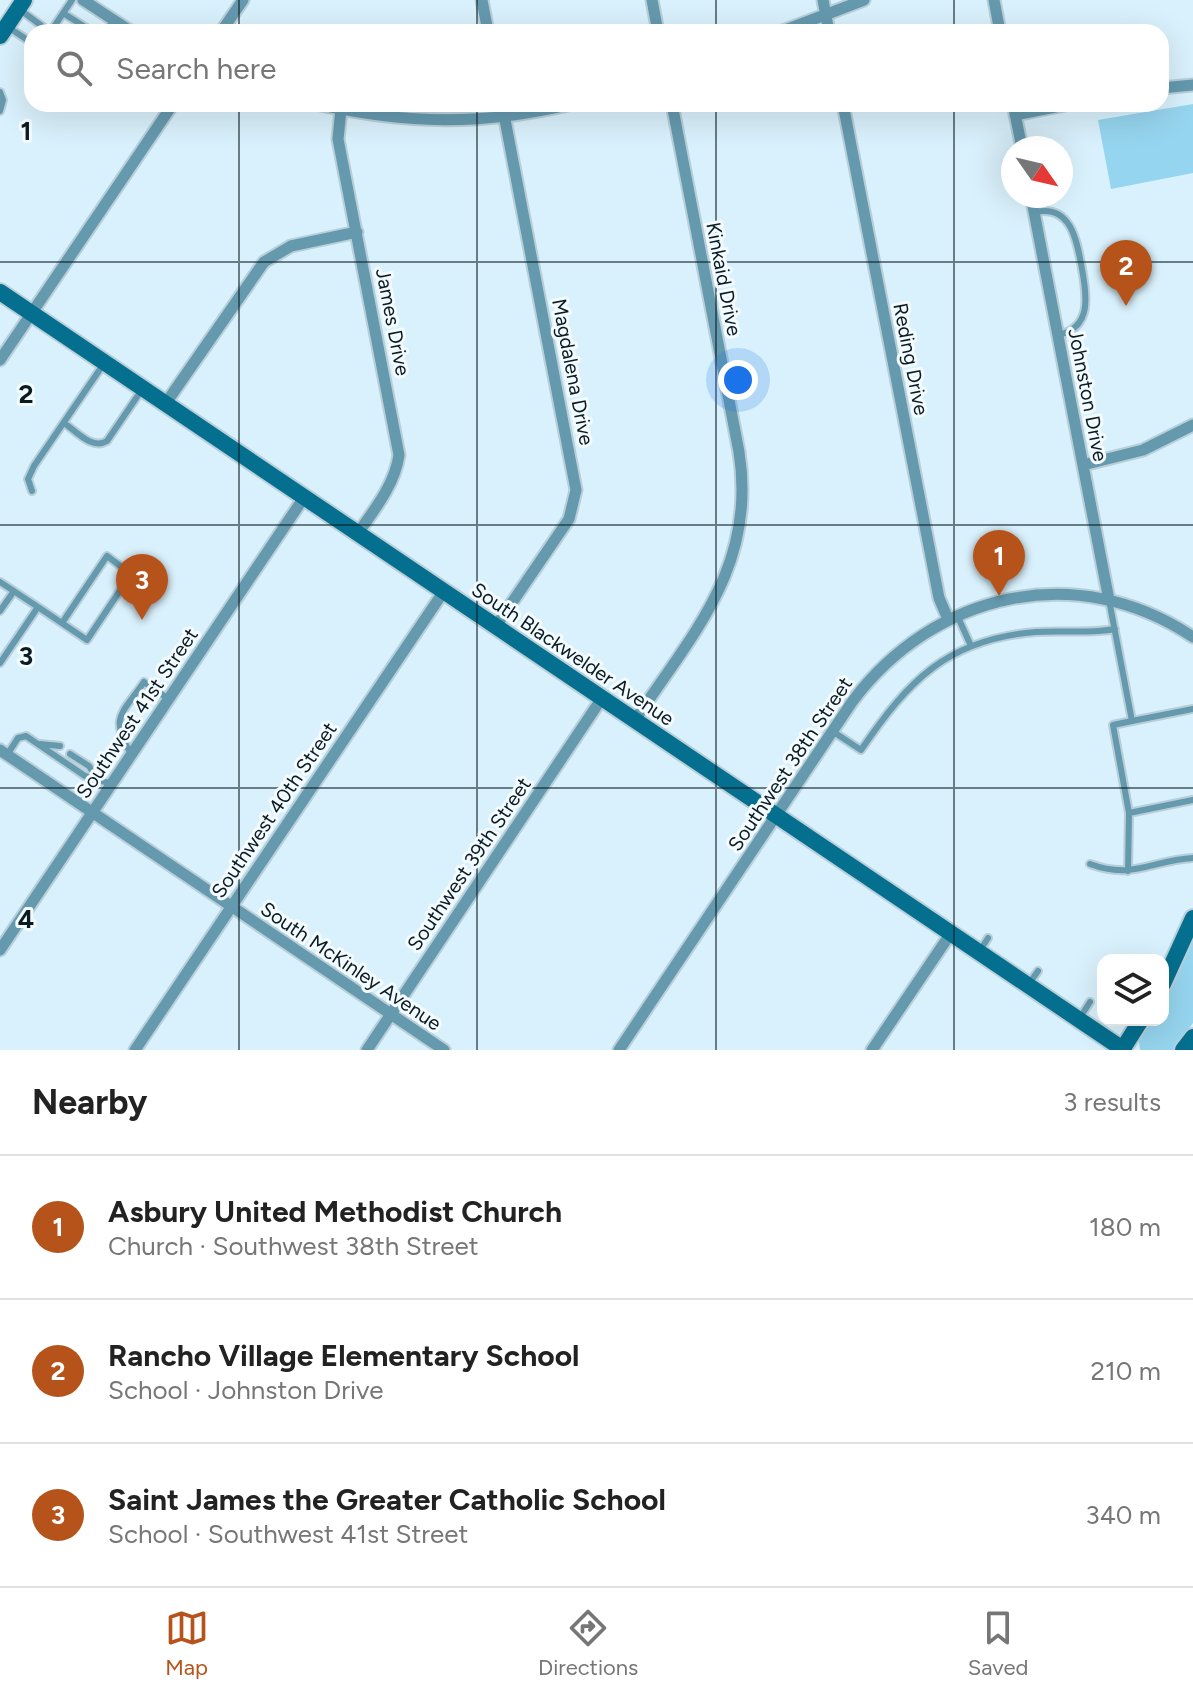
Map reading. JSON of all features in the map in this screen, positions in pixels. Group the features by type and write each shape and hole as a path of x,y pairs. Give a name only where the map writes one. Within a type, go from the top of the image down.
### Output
{"street":[{"path":"83,0 119,24"},
{"path":"226,24 243,0"},
{"path":"482,0 486,24"},
{"path":"652,0 656,24"},
{"path":"823,0 827,24"},
{"path":"801,24 864,0"},
{"path":"994,0 998,24"},
{"path":"3,31 22,4"},
{"path":"1169,87 1193,85"},
{"path":"0,360 168,112"},
{"name":"James Drive","path":"341,112 338,139 399,455 394,475 358,533"},
{"path":"364,112 433,121 505,117 531,112"},
{"name":"Magdalena Drive","path":"496,626 569,519 576,490 504,112"},
{"name":"Kinkaid Drive","path":"635,720 723,583 737,542 743,498 739,452 674,112"},
{"name":"Reding Drive","path":"845,112 939,598 952,617"},
{"path":"1015,112 1020,136"},
{"name":"Johnston Drive","path":"1033,208 1109,600"},
{"path":"166,403 255,273 269,258 291,246 357,232"},
{"name":"South Blackwelder Avenue","path":"0,292 951,933 984,945 1033,978 1078,1019 1123,1050"},
{"path":"1083,465 1143,450 1193,425"},
{"name":"Southwest 41st Street","path":"0,950 305,496"},
{"name":"Southwest 40th Street","path":"135,1050 444,591"},
{"name":"Southwest 38th Street","path":"619,1050 863,687 907,644 952,617 985,604 1032,595 1073,595 1109,600 1153,615 1193,637"},
{"name":"Southwest 39th Street","path":"367,1050 602,698"},
{"name":"South McKinley Avenue","path":"4,753 444,1050"},
{"path":"1169,971 1193,918"},
{"path":"872,1050 951,933"},
{"path":"1123,1050 1137,1026"},
{"path":"1183,1050 1193,1037"}],"lane":[{"path":"56,24 72,0"},
{"path":"22,4 43,24"},
{"path":"63,13 80,24"},
{"path":"111,24 113,20"},
{"path":"3,31 24,40"},
{"path":"0,92 3,100 0,111"},
{"path":"1034,212 1047,210 1060,216 1070,224 1077,239 1086,294 1085,309 1076,327 1058,335"},
{"path":"32,491 28,479 34,466 105,362"},
{"path":"64,423 95,445 102,445 143,388"},
{"path":"0,582 87,640 131,574 107,556 62,623"},
{"path":"0,611 14,591"},
{"path":"1109,600 1132,721"},
{"path":"0,663 38,607"},
{"path":"952,617 971,646"},
{"path":"832,731 861,750 906,689 938,663 971,646 1032,632 1115,629"},
{"path":"131,754 119,734 118,723 135,694 144,682 167,698"},
{"path":"1128,871 1129,813 1113,725 1193,709"},
{"path":"4,753 22,736 85,776 112,784"},
{"path":"38,745 60,746"},
{"path":"70,754 89,766 98,780"},
{"path":"1129,813 1193,800"},
{"path":"1090,864 1111,872 1193,858"},
{"path":"1078,1019 1090,1002"}],"shaded area":[{"path":"1193,104 1193,173 1111,189 1098,120 1146,112 1169,112 1169,108"},
{"path":"1193,933 1193,1023 1173,1050 1140,1050 1138,1036 1144,1026 1169,1026 1169,982"}],"place":[{"name":"Rancho Village Elementary School","path":"1126,306"},
{"name":"Asbury United Methodist Church","path":"999,596"},
{"name":"Saint James the Greater Catholic School","path":"142,620"}]}
